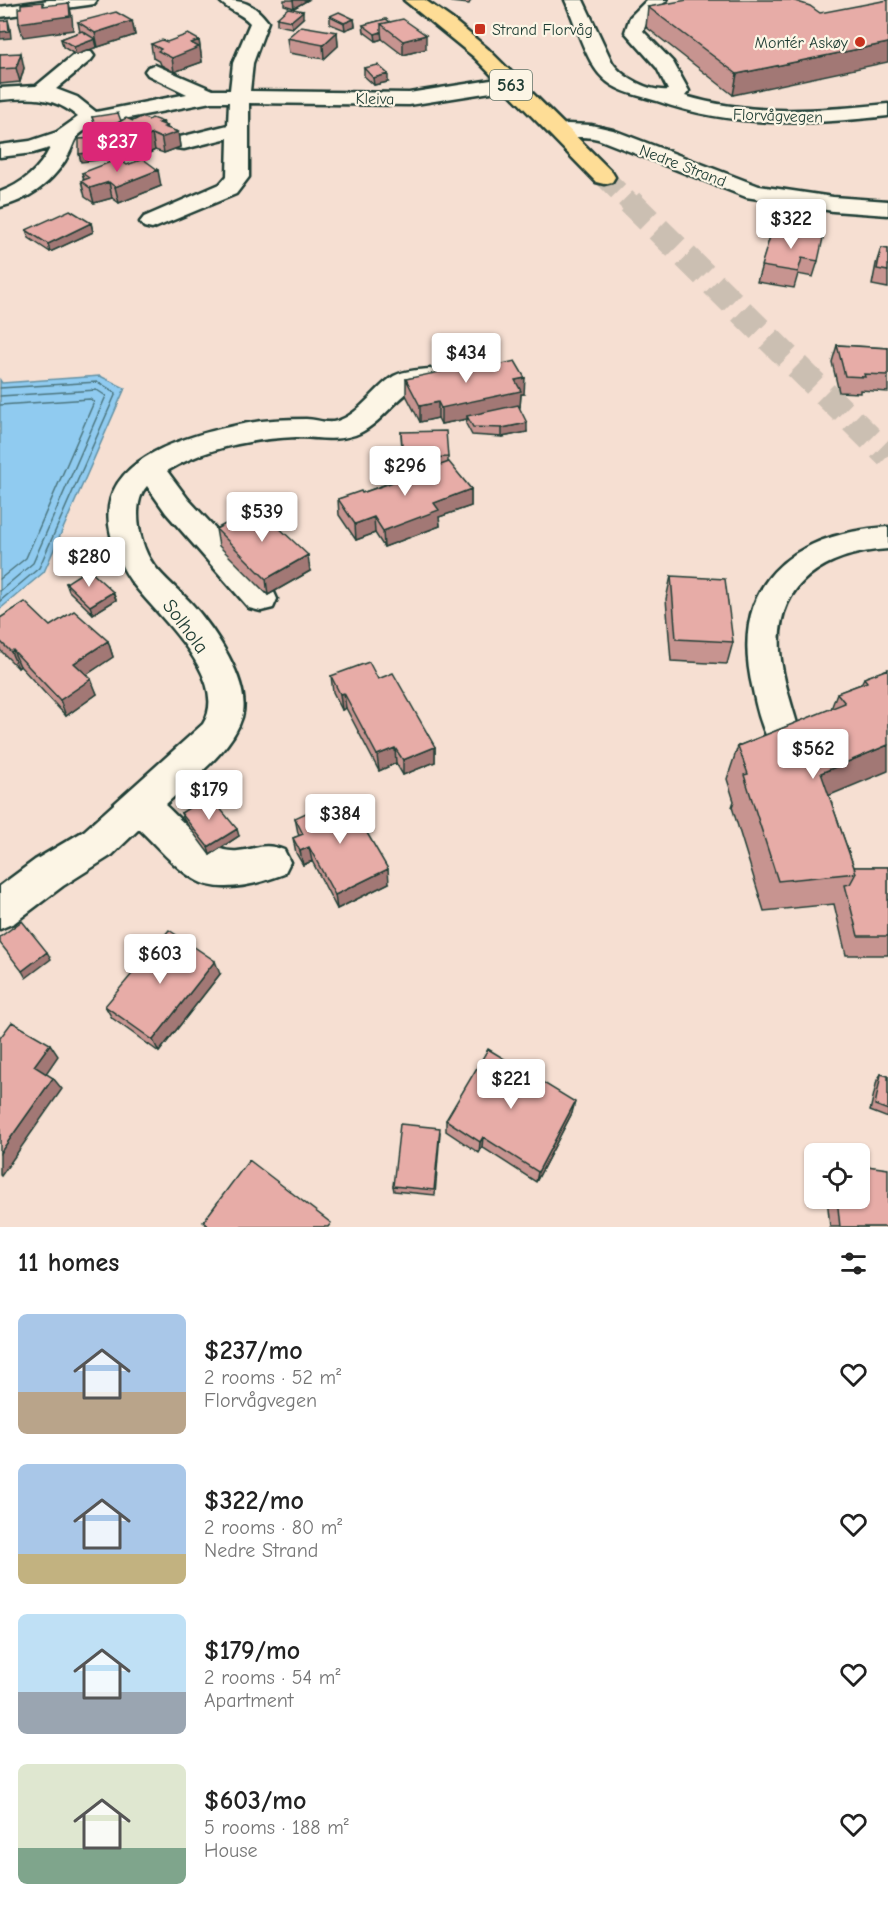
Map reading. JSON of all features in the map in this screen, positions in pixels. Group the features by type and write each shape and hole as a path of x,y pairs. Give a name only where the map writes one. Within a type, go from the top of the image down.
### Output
{"main road":[{"name":"563","path":"413,0 463,37 604,177"}],"street":[{"path":"0,12 88,0"},
{"path":"152,222 228,189 238,177 240,168 237,129 238,95 243,63 259,22 248,10 228,0"},
{"name":"Florvågvegen","path":"574,0 595,49 610,74 628,86 709,110 756,117 835,116 888,110"},
{"path":"658,0 647,8 636,21 634,32 666,66 679,91 669,99"},
{"path":"43,90 84,56"},
{"name":"Kleiva","path":"154,71 185,87 211,96"},
{"name":"Kleiva","path":"0,151 33,147 64,136 76,126 92,119 211,96 408,99 510,83"},
{"path":"0,94 43,90 71,101 92,119"},
{"path":"184,143 237,129"},
{"name":"Nedre Strand","path":"559,131 574,129 602,132 754,192 833,204 888,208"},
{"path":"0,200 37,182 61,152 64,136"},
{"name":"Nedre Strand","path":"578,149 620,141"},
{"name":"Solhola","path":"0,910 49,873 98,843 216,734 224,721 226,707 222,685 207,649 182,615 142,572 133,556 125,531 123,502 130,486 148,471 195,446 240,434 307,428 332,432 348,428 376,408 405,381 430,377"},
{"path":"148,471 157,477 170,497 225,562 261,599"},
{"path":"780,727 762,642 765,619 772,597 791,571 814,557 844,544 888,538"},
{"path":"139,806 208,867 237,869 270,862"}],"water":[{"path":"100,376 125,388 44,572 0,609 0,380 2,383"}],"building":[{"path":"687,0 792,0 810,6 820,13 888,0 888,43 737,74 648,7"},
{"path":"43,2 43,6 69,3 70,16 19,23 18,8 21,8 21,4"},
{"path":"288,8 303,11 291,21 277,18"},
{"path":"116,12 132,21 95,33 78,22"},
{"path":"339,12 354,19 344,23 330,16"},
{"path":"386,19 390,22 381,24 381,32 375,34 363,25"},
{"path":"403,19 426,35 403,41 381,24"},
{"path":"8,20 9,31 0,32 0,21"},
{"path":"301,26 337,32 323,45 287,38"},
{"path":"82,31 95,39 74,47 61,39"},
{"path":"188,34 199,40 191,43 199,47 172,58 158,51 161,49 151,44 162,40 167,42"},
{"path":"21,53 16,68 0,69 0,54"},
{"path":"378,65 388,74 373,78 364,68"},
{"path":"118,113 121,121 118,123 96,127 92,117"},
{"path":"141,117 163,122 159,123 178,132 161,138 152,134 139,142 117,137 121,135 114,132 121,128 114,125 126,118 133,121"},
{"path":"95,138 95,152 79,154 79,139"},
{"path":"118,159 127,165 143,159 158,170 115,187 109,182 90,188 81,181 89,178 82,173"},
{"path":"70,210 91,223 48,244 26,230"},
{"path":"772,230 823,238 818,261 802,258 798,272 761,266"},
{"path":"881,248 888,249 888,271 877,269"},
{"path":"837,345 888,348 888,375 845,376"},
{"path":"515,361 525,378 515,380 521,391 441,408 438,402 420,406 406,379 482,363 485,368"},
{"path":"518,405 527,423 502,428 473,427 467,416"},
{"path":"446,431 448,457 403,459 401,432"},
{"path":"449,462 471,489 434,503 439,510 383,531 374,517 355,524 338,499 361,491 362,493"},
{"path":"257,507 308,555 266,579 216,529"},
{"path":"88,569 113,592 90,606 66,583"},
{"path":"671,576 725,579 733,642 676,639"},
{"path":"25,602 50,626 74,611 108,641 74,663 91,679 60,700 13,650 11,652 0,641 0,618"},
{"path":"369,662 378,679 393,673 435,747 403,760 395,748 377,755 344,693 340,694 331,676"},
{"path":"888,669 888,745 821,773 856,873 778,881 744,775 748,774 738,746 845,703 837,693 867,682 864,678"},
{"path":"209,795 237,829 208,847 181,813"},
{"path":"345,795 388,869 335,895 309,847 300,851 293,838 303,834 295,818"},
{"path":"854,867 888,867 888,936 858,936 845,885 850,884 856,873"},
{"path":"22,921 47,952 22,971 0,943 0,937"},
{"path":"169,930 215,961 153,1040 105,1006"},
{"path":"12,1022 50,1044 34,1066 53,1078 0,1153 0,1038"},
{"path":"488,1049 575,1102 538,1172 483,1137 480,1142 446,1120"},
{"path":"881,1074 888,1076 888,1110 875,1105"},
{"path":"400,1124 440,1128 434,1190 393,1186"},
{"path":"249,1160 331,1223 328,1227 209,1227 203,1222"},
{"path":"870,1166 888,1169 888,1227 840,1227 838,1209 870,1209"}],"tunnel":[{"path":"604,177 631,204"},
{"path":"630,202 888,456"}],"place":[{"name":"Strand Florvåg","path":"480,29"},
{"name":"Montér Askøy","path":"860,42"}]}
